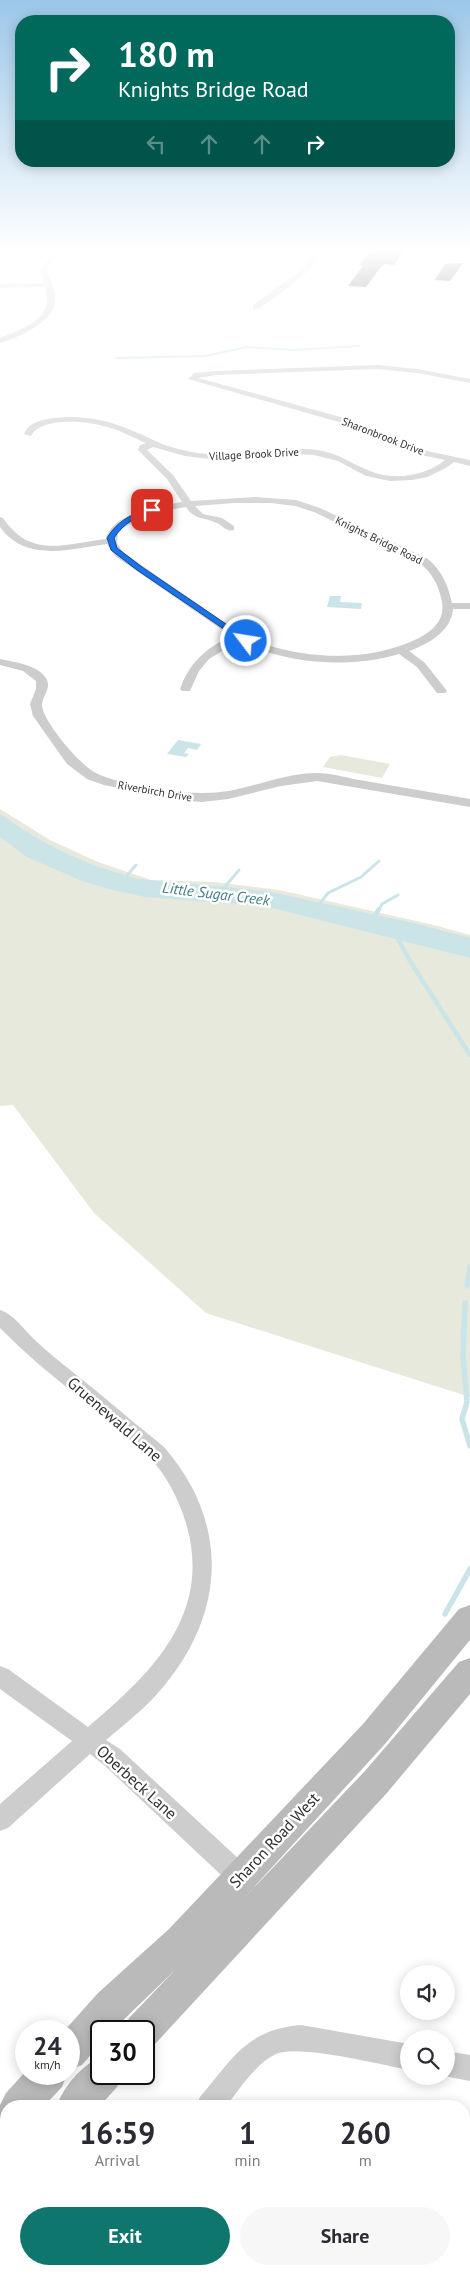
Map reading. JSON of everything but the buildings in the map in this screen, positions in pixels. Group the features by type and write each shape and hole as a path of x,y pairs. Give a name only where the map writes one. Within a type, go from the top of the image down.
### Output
{"main road":[{"name":"Sharon Road West","path":"80,2040 111,2006 181,1941 374,1734 470,1618"},
{"path":"152,2020 375,1783 470,1672"},
{"path":"25,2100 39,2085"},
{"path":"80,2100 94,2085"}],"street":[{"name":"Sharonbrook Drive","path":"470,381 417,371 378,367 197,375 192,378 205,384 346,421 424,453 470,463"},
{"name":"Village Brook Drive","path":"28,434 30,429 40,424 59,420 85,420 123,429 153,444 184,453 213,457 240,457 280,451 309,452 337,458 370,475 392,478 426,474 441,468 451,460"},
{"path":"153,444 143,447 142,450 170,476 193,512 200,516 219,520 231,528"},
{"name":"Knights Bridge Road","path":"111,541 113,532 118,526 130,518 152,510 190,505 271,500 296,503 317,510 424,561 439,574 443,582 448,606"},
{"path":"0,520 15,540 36,548 45,549 111,541 112,547 119,554 239,637 273,650 317,657 365,657 401,650 436,632 447,617 448,606 470,606"},
{"path":"186,690 193,670 202,659 216,648 239,637"},
{"path":"401,650 421,665 440,691"},
{"name":"Riverbirch Drive","path":"0,662 27,669 38,676 42,681 42,689 36,704 39,716 71,761 91,776 108,782 177,796 202,798 228,795 281,782 317,777 470,803"},
{"name":"Gruenewald Lane","path":"0,1318 28,1345 157,1453 181,1484 200,1527 203,1570 199,1600 188,1630 157,1677 130,1705 0,1820"},
{"name":"Oberbeck Lane","path":"0,1676 112,1757 266,1899"},
{"path":"214,2100 252,2055 268,2044 279,2040 301,2038 400,2055"},
{"path":"455,2066 470,2068"}],"shaded area":[{"path":"341,755 390,764 382,778 323,767 330,757"},
{"path":"0,809 50,840 98,862 151,880 214,882 279,890 470,935 470,1397 206,1313 94,1213 13,1105 0,1106"}],"water":[{"path":"330,596 341,596 340,602 362,603 361,609 327,607"},
{"path":"178,740 201,744 197,750 188,748 184,753 189,754 186,757 167,754"},
{"name":"Little Sugar Creek","path":"0,814 33,836 95,866 138,879 266,891 418,924 470,938 470,958 265,906 145,897 82,881 27,857 0,837"}],"waterway":[{"path":"116,358 198,356"},
{"path":"317,907 328,893 361,877 379,861"},
{"path":"124,879 136,865"},
{"name":"Little Sugar Creek","path":"222,890 239,870"},
{"path":"379,910 382,904 398,895"},
{"path":"373,919 379,909"},
{"path":"396,935 410,961 470,1055"},
{"path":"467,1286 470,1267"},
{"path":"465,1303 463,1356 467,1402 462,1419 470,1446"},
{"path":"445,1614 470,1569"}],"route":[{"path":"152,510 122,522 113,532 111,538 112,547 139,569 246,641"}]}
